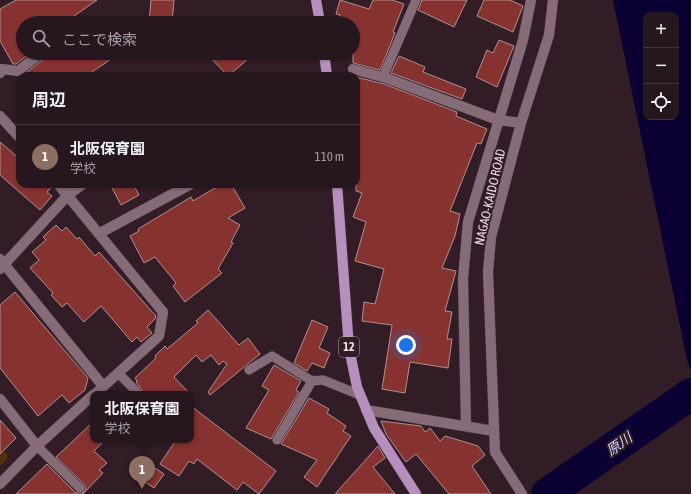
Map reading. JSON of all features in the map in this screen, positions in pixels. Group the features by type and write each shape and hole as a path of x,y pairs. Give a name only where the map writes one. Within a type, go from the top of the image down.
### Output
{"main road":[{"path":"316,0 319,16"},
{"path":"325,60 326,72"},
{"name":"12","path":"337,188 349,348 360,395 374,428 416,494"}],"street":[{"path":"466,426 463,279 468,222 523,40 531,0"},
{"name":"NAGAO-KAIDO ROAD","path":"522,494 495,452 488,272 491,237 521,124 549,35 553,0"},
{"path":"1,69 18,71 32,60"},
{"path":"353,69 383,77 498,120 521,124"},
{"path":"0,116 16,134"},
{"path":"62,188 164,312 159,336 98,391"},
{"path":"78,188 68,195 1,264 103,386"},
{"path":"100,233 183,188"},
{"path":"0,399 37,446"},
{"path":"0,484 37,446 90,399"},
{"path":"366,410 494,431"}],"lane":[{"path":"383,77 416,0"},
{"path":"249,370 272,356 312,381 323,380 360,395"},
{"path":"118,373 136,391"},
{"path":"277,440 312,381"},
{"path":"37,446 80,488"}],"shaded area":[{"path":"613,0 691,0 691,371 687,360"},
{"path":"0,450 7,453 7,459 0,466"}],"building":[{"path":"16,0 97,0 74,16 16,16 16,60 21,60 16,64 13,64 0,41 0,9"},
{"path":"151,0 174,0 173,16 150,16"},
{"path":"340,0 369,9 373,0 392,0 404,4 393,32 395,33 380,70 353,63 353,60 360,60 360,16 340,16 336,14"},
{"path":"422,0 467,0 454,27 418,10"},
{"path":"484,0 510,0 523,6 513,32 477,16"},
{"path":"499,40 514,46 497,87 476,77 487,50 493,53"},
{"path":"399,56 425,67 423,72 466,89 462,99 391,73"},
{"path":"42,60 110,60 92,72 27,72"},
{"path":"213,60 247,60 233,72 224,72"},
{"path":"360,78 384,84 457,112 456,116 487,129 481,144 477,143 450,211 460,214 455,236 442,268 456,271 445,311 452,312 447,339 452,339 448,368 410,362 405,393 382,389 392,325 362,321 364,302 375,304 384,269 355,261 366,222 353,217 362,193 356,191 356,188 360,188"},
{"path":"0,142 16,156 16,188 51,188 47,192 52,196 40,210 0,175"},
{"path":"112,188 135,188 139,195 121,205"},
{"path":"215,188 233,188 245,208 228,218 240,225 231,242 233,243 218,269 222,273 185,302 173,286 176,283 155,257 144,263 130,236 139,231 138,229 191,197 193,201"},
{"path":"56,225 62,231 66,227 77,239 79,237 95,256 99,252 156,316 147,327 152,333 141,342 137,337 132,342 101,306 84,322 67,303 62,307 51,295 53,293 30,268 39,260 32,252 46,240 43,237"},
{"path":"15,292 88,378 85,390 69,403 62,395 38,416 0,368 0,305"},
{"path":"208,310 239,345 248,338 260,354 210,395 208,392 227,364 223,361 219,365 211,355 202,362 196,355 174,377 187,391 143,391 135,378 156,358 155,356 165,346 167,349 198,323 196,321"},
{"path":"312,320 328,327 319,348 330,353 324,368 312,363 307,371 294,363"},
{"path":"274,365 301,381 296,390 299,392 271,439 246,428 269,390 262,386"},
{"path":"309,398 329,409 327,413 346,426 343,431 351,436 317,487 304,477 317,460 281,444"},
{"path":"194,408 276,471 259,494 243,482 237,490 197,459 194,464 189,461 179,476 160,464 174,443 194,443"},
{"path":"0,420 16,438 0,454"},
{"path":"381,421 421,426 425,432 430,428 440,441 445,436 478,446 485,455 472,466 491,494 449,494 416,454 406,462 386,434"},
{"path":"90,425 90,443 102,443 94,451 107,463 99,470 103,473 83,494 16,494 47,464 76,493 84,492 86,489 84,484 56,457"},
{"path":"378,446 385,458 373,467 395,494 335,494"},
{"path":"152,466 164,474 154,488 142,480"}],"waterway":[{"name":"原川","path":"547,494 691,394"}],"place":[{"name":"北阪保育園","path":"142,489"}]}
